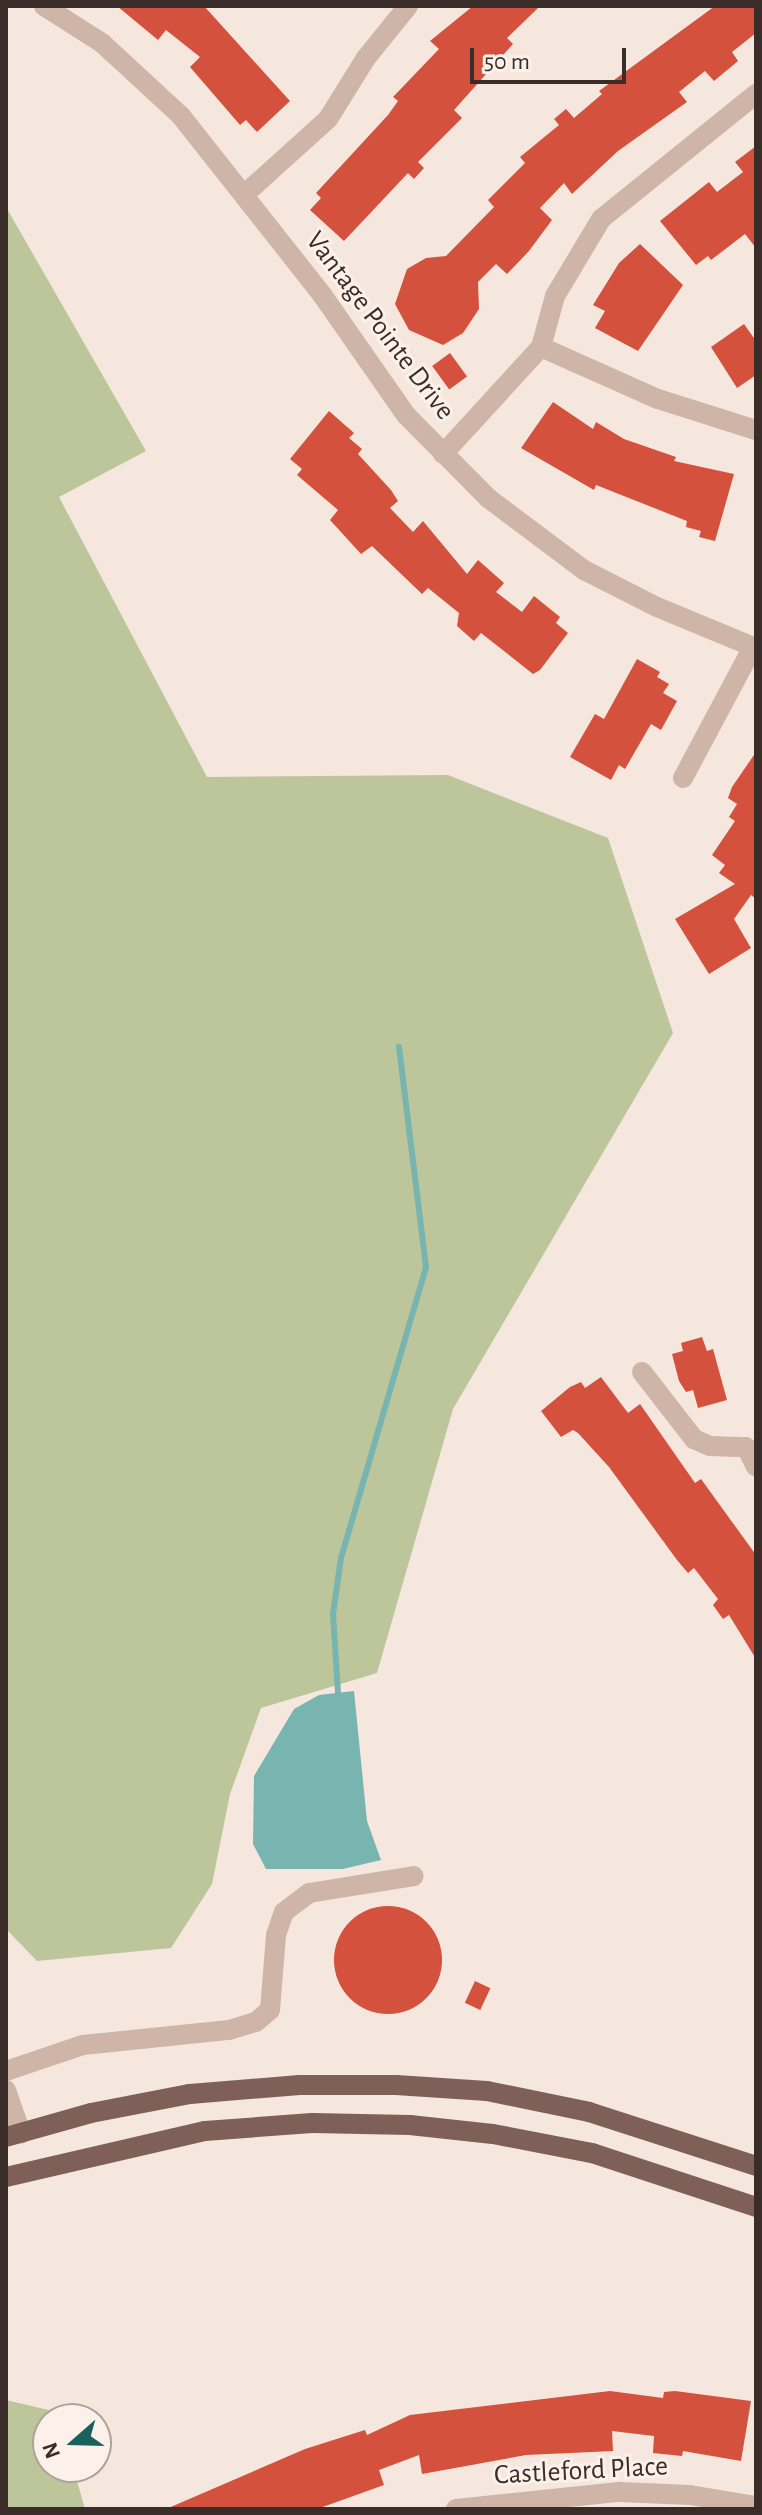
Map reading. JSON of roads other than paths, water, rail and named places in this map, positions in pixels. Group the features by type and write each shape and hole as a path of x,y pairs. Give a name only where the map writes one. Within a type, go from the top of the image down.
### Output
{"main road":[{"path":"13,2135 190,2094 300,2085 396,2085 487,2091 589,2112 756,2166"},
{"path":"6,2177 205,2131 312,2123 410,2125 493,2134 592,2153 756,2207"}],"street":[{"name":"Vantage Pointe Drive","path":"44,6 102,43 143,79 245,194 406,415 499,508 584,570 754,647"},
{"path":"245,194 328,119 366,58 408,6"},
{"path":"443,454 541,347 555,296 601,219 756,94"},
{"path":"541,347 658,399 756,430"},
{"path":"683,778 754,647"},
{"path":"642,1372 694,1439 710,1446 746,1447 756,1467"},
{"path":"6,2071 83,2045 229,2030 256,2022 270,2010 276,1935 284,1912 309,1893 414,1876"},
{"path":"6,2090 13,2135"},
{"name":"Castleford Place","path":"456,2509 619,2492 690,2495 756,2506"}],"water":[{"path":"354,1691 367,1821 381,1860 343,1869 266,1869 253,1844 254,1776 294,1709 319,1695"}],"waterway":[{"path":"338,1693 333,1614 341,1558 426,1267 399,1047"}]}
